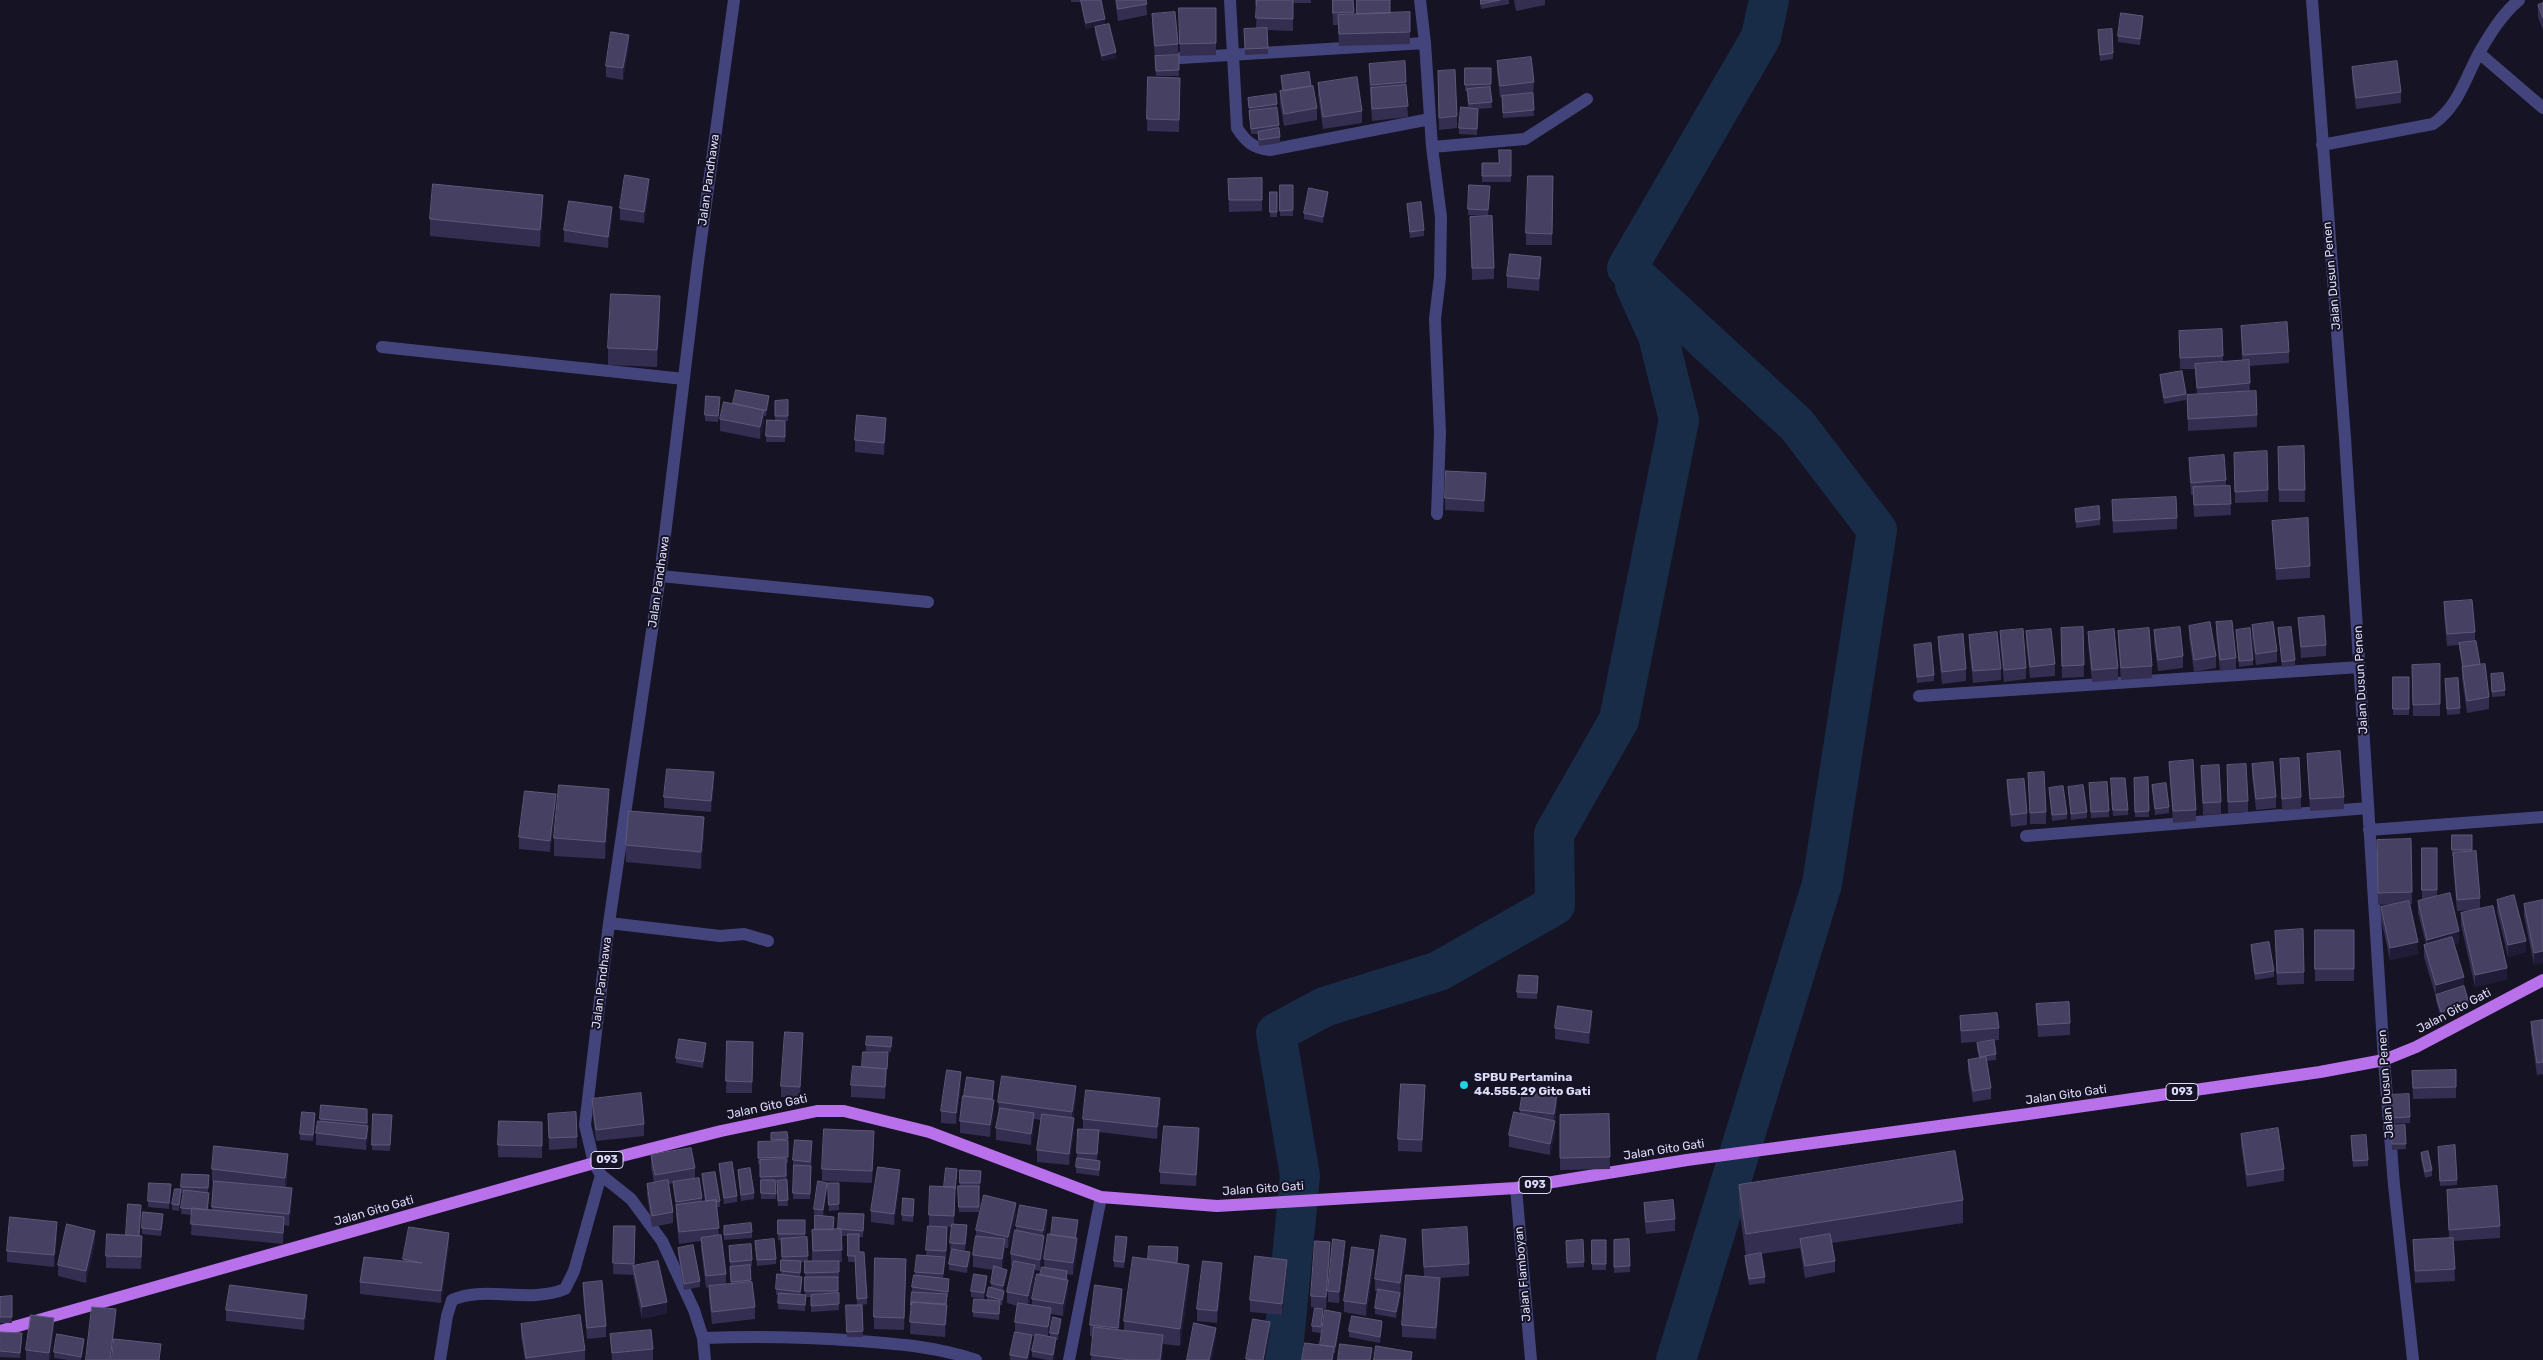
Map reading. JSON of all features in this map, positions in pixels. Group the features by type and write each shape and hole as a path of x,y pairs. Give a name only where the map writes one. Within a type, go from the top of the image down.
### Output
{"main road":[{"name":"Jalan Gito Gati","path":"0,1331 594,1163 792,1114 817,1111 844,1111 929,1132 1101,1197 1217,1206 1516,1188 1687,1160 2243,1083 2384,1060 2416,1047 2543,980"}],"street":[{"name":"Jalan Pandhawa","path":"601,1175 594,1163 585,1125 609,923 660,576 734,0"},
{"path":"1230,0 1237,128 1246,142 1257,149 1270,150 1430,118"},
{"path":"1420,0 1432,146 1441,218 1435,319 1440,433 1437,514"},
{"name":"Jalan Dusun Penen","path":"2312,0 2360,666 2384,1060 2394,1185 2413,1360"},
{"path":"2322,145 2433,124 2445,116 2454,104 2479,53 2500,20 2518,1"},
{"path":"1164,59 1233,57 1425,43"},
{"path":"2479,53 2543,108"},
{"path":"1432,146 1525,139 1587,99"},
{"path":"382,347 684,379"},
{"path":"660,576 928,602"},
{"path":"1919,696 2360,666"},
{"path":"2026,836 2368,808"},
{"path":"2369,830 2543,817"},
{"path":"609,923 720,936 744,934 768,941"},
{"path":"440,1360 447,1316 452,1300 467,1294 524,1297 553,1294 565,1289 574,1271 601,1175 631,1199 662,1241 694,1310 703,1338 706,1360"},
{"name":"Jalan Flamboyan","path":"1516,1188 1531,1360"},
{"path":"1069,1360 1101,1197"},
{"path":"703,1338 786,1336 912,1344 957,1353 976,1360"}],"building":[{"path":"1081,0 1101,0 1105,19 1086,23"},
{"path":"1117,0 1146,0 1147,4 1118,9"},
{"path":"1257,0 1293,0 1293,19 1256,18"},
{"path":"1333,0 1353,0 1354,12 1333,13"},
{"path":"1357,0 1390,0 1390,13 1357,14"},
{"path":"1481,0 1500,0 1481,4"},
{"path":"2543,3 2543,18 2538,5"},
{"path":"1179,8 1216,8 1216,43 1180,44"},
{"path":"1175,12 1178,44 1155,46 1152,14"},
{"path":"1410,12 1410,32 1339,34 1338,15"},
{"path":"2121,13 2143,16 2140,39 2118,36"},
{"path":"1109,24 1116,52 1102,56 1095,27"},
{"path":"1267,28 1268,48 1245,49 1244,29"},
{"path":"2112,29 2113,53 2100,55 2098,30"},
{"path":"611,32 629,35 623,68 606,66"},
{"path":"1179,55 1179,70 1156,71 1155,56"},
{"path":"1531,57 1534,82 1500,86 1497,61"},
{"path":"1405,61 1406,82 1371,85 1369,64"},
{"path":"2397,61 2401,92 2356,98 2352,67"},
{"path":"1465,68 1491,68 1491,84 1465,85"},
{"path":"1455,70 1457,116 1439,118 1438,71"},
{"path":"1309,72 1311,86 1283,91 1281,76"},
{"path":"1148,77 1180,78 1179,120 1147,119"},
{"path":"1357,77 1362,111 1323,117 1318,83"},
{"path":"1406,85 1408,106 1372,109 1371,88"},
{"path":"1313,86 1317,108 1284,114 1280,91"},
{"path":"1490,87 1492,102 1469,104 1467,89"},
{"path":"1533,93 1534,110 1503,113 1502,96"},
{"path":"1276,94 1277,104 1249,108 1248,98"},
{"path":"1461,107 1478,109 1477,129 1459,128"},
{"path":"1277,108 1279,125 1251,129 1249,111"},
{"path":"1279,128 1280,137 1259,140 1258,132"},
{"path":"1499,150 1511,150 1511,176 1482,176 1482,163 1499,163"},
{"path":"625,175 649,179 644,212 620,208"},
{"path":"1528,176 1553,176 1552,234 1526,233"},
{"path":"1262,178 1262,200 1229,200 1228,179"},
{"path":"433,184 543,195 540,230 430,219"},
{"path":"1280,185 1293,185 1293,210 1280,211"},
{"path":"1469,185 1490,186 1488,210 1468,209"},
{"path":"1309,188 1328,192 1323,217 1304,213"},
{"path":"1270,192 1277,192 1277,212 1270,212"},
{"path":"569,201 612,207 608,237 564,230"},
{"path":"1421,202 1424,230 1410,232 1407,204"},
{"path":"1492,216 1494,268 1472,268 1470,217"},
{"path":"1510,254 1541,257 1539,279 1507,276"},
{"path":"611,294 660,296 657,350 608,348"},
{"path":"2287,322 2289,352 2243,355 2241,326"},
{"path":"2222,329 2223,356 2180,358 2179,331"},
{"path":"2249,360 2250,383 2197,388 2195,364"},
{"path":"2182,371 2186,394 2164,398 2160,375"},
{"path":"736,390 769,396 766,411 733,403"},
{"path":"2256,391 2257,415 2188,419 2187,395"},
{"path":"706,396 720,397 718,416 705,415"},
{"path":"788,400 788,416 775,416 775,401"},
{"path":"724,402 764,410 760,427 720,419"},
{"path":"857,415 886,418 884,443 855,440"},
{"path":"767,420 785,421 785,437 766,436"},
{"path":"2304,446 2305,490 2279,490 2278,447"},
{"path":"2267,451 2268,490 2235,492 2234,453"},
{"path":"2224,455 2226,480 2191,483 2189,458"},
{"path":"1446,471 1486,473 1484,501 1445,498"},
{"path":"2230,486 2231,504 2194,505 2193,487"},
{"path":"2176,497 2177,518 2113,521 2112,500"},
{"path":"2099,506 2100,519 2076,522 2075,509"},
{"path":"2308,518 2310,566 2276,569 2272,521"},
{"path":"2472,600 2475,632 2447,634 2444,602"},
{"path":"2324,616 2326,645 2301,647 2298,618"},
{"path":"2232,621 2236,658 2220,660 2216,622"},
{"path":"2210,622 2216,656 2194,660 2189,626"},
{"path":"2273,622 2277,651 2256,654 2252,625"},
{"path":"2083,627 2084,665 2062,666 2061,628"},
{"path":"2180,627 2183,656 2158,660 2154,630"},
{"path":"2291,627 2295,660 2282,662 2278,628"},
{"path":"2149,628 2152,666 2121,668 2118,631"},
{"path":"2250,628 2253,660 2239,661 2236,630"},
{"path":"2023,629 2026,668 2004,670 2000,631"},
{"path":"2051,629 2055,664 2030,667 2026,631"},
{"path":"2114,629 2118,668 2092,670 2088,632"},
{"path":"1997,632 2001,669 1973,671 1969,635"},
{"path":"1963,634 1966,669 1942,672 1938,637"},
{"path":"2476,641 2480,664 2463,667 2459,643"},
{"path":"1931,643 1934,675 1917,677 1914,645"},
{"path":"2440,664 2440,704 2413,705 2412,665"},
{"path":"2485,664 2489,697 2467,701 2462,667"},
{"path":"2503,673 2505,690 2492,692 2491,674"},
{"path":"2393,677 2409,677 2409,709 2393,709"},
{"path":"2458,678 2460,708 2447,709 2445,679"},
{"path":"2340,751 2344,797 2310,799 2307,754"},
{"path":"2299,758 2301,797 2282,799 2280,759"},
{"path":"2193,760 2196,810 2173,811 2169,762"},
{"path":"2273,762 2276,797 2256,799 2252,764"},
{"path":"2246,764 2248,801 2228,802 2227,765"},
{"path":"2219,765 2221,802 2203,803 2201,766"},
{"path":"667,769 714,772 711,801 664,797"},
{"path":"2044,772 2046,812 2030,813 2028,773"},
{"path":"2148,777 2149,811 2135,812 2134,778"},
{"path":"2111,778 2125,778 2128,810 2113,810"},
{"path":"2024,779 2027,813 2011,815 2007,780"},
{"path":"2107,782 2109,811 2091,812 2089,783"},
{"path":"2166,783 2169,807 2155,809 2152,785"},
{"path":"559,785 609,789 605,842 554,838"},
{"path":"2083,785 2087,812 2071,814 2068,787"},
{"path":"2063,786 2067,814 2052,815 2049,788"},
{"path":"525,791 556,794 550,841 519,837"},
{"path":"629,811 704,817 701,852 626,845"},
{"path":"2452,835 2472,835 2472,850 2452,850"},
{"path":"2411,839 2412,892 2378,893 2377,840"},
{"path":"2422,848 2437,848 2437,890 2422,890"},
{"path":"2476,851 2480,898 2457,900 2453,853"},
{"path":"2450,893 2459,931 2427,940 2418,901"},
{"path":"2514,895 2526,941 2508,945 2497,900"},
{"path":"2543,900 2543,951 2534,953 2524,904"},
{"path":"2409,901 2418,942 2390,948 2381,907"},
{"path":"2493,906 2507,968 2475,975 2461,913"},
{"path":"2303,929 2304,972 2277,973 2275,931"},
{"path":"2315,930 2354,930 2354,969 2315,969"},
{"path":"2452,937 2464,977 2436,985 2424,945"},
{"path":"2269,942 2274,971 2255,974 2251,945"},
{"path":"1519,975 1538,976 1537,993 1517,992"},
{"path":"2464,986 2469,1003 2441,1012 2436,995"},
{"path":"2069,1002 2070,1023 2038,1025 2036,1004"},
{"path":"1558,1006 1592,1011 1589,1033 1555,1028"},
{"path":"1997,1013 1999,1028 1961,1031 1960,1016"},
{"path":"2543,1020 2543,1062 2537,1063 2531,1022"},
{"path":"785,1032 803,1033 800,1087 781,1086"},
{"path":"867,1036 892,1037 891,1047 866,1045"},
{"path":"679,1039 706,1043 703,1062 676,1058"},
{"path":"1994,1040 1996,1054 1980,1057 1977,1043"},
{"path":"727,1041 753,1042 752,1082 726,1081"},
{"path":"863,1052 888,1052 887,1069 862,1067"},
{"path":"1986,1057 1991,1088 1973,1091 1968,1060"},
{"path":"853,1066 886,1069 885,1087 851,1085"},
{"path":"947,1070 961,1072 956,1113 941,1111"},
{"path":"2456,1070 2456,1087 2413,1088 2412,1071"},
{"path":"1002,1076 1076,1086 1072,1112 998,1102"},
{"path":"967,1077 994,1081 992,1099 964,1096"},
{"path":"1401,1084 1425,1085 1422,1140 1398,1139"},
{"path":"1086,1090 1160,1098 1157,1127 1083,1119"},
{"path":"1523,1090 1557,1094 1554,1114 1520,1110"},
{"path":"641,1093 644,1124 596,1130 592,1099"},
{"path":"2409,1094 2410,1117 2391,1118 2390,1095"},
{"path":"963,1096 994,1100 990,1125 960,1121"},
{"path":"321,1105 367,1109 367,1123 320,1119"},
{"path":"1000,1108 1034,1113 1031,1134 996,1128"},
{"path":"302,1112 315,1113 313,1135 300,1134"},
{"path":"576,1112 577,1137 549,1138 548,1114"},
{"path":"1514,1112 1555,1121 1550,1144 1509,1135"},
{"path":"373,1114 392,1115 390,1145 372,1145"},
{"path":"1042,1114 1074,1118 1069,1154 1037,1150"},
{"path":"1609,1114 1610,1157 1560,1158 1560,1115"},
{"path":"318,1121 368,1126 366,1139 316,1133"},
{"path":"499,1121 542,1122 542,1146 498,1145"},
{"path":"2405,1125 2406,1144 2392,1144 2391,1126"},
{"path":"1164,1126 1199,1128 1196,1175 1160,1172"},
{"path":"2278,1128 2284,1169 2247,1175 2241,1134"},
{"path":"824,1129 874,1131 872,1171 822,1169"},
{"path":"1078,1129 1099,1130 1097,1154 1077,1153"},
{"path":"787,1132 788,1139 771,1140 771,1133"},
{"path":"2366,1135 2368,1160 2353,1161 2351,1136"},
{"path":"795,1140 812,1141 810,1162 793,1160"},
{"path":"788,1141 788,1157 758,1158 758,1142"},
{"path":"2455,1145 2457,1180 2440,1181 2438,1147"},
{"path":"214,1146 288,1154 285,1178 212,1169"},
{"path":"691,1148 695,1168 655,1175 651,1155"},
{"path":"1955,1151 1963,1200 1746,1234 1739,1185"},
{"path":"2428,1151 2432,1170 2425,1172 2421,1153"},
{"path":"1077,1158 1100,1161 1099,1170 1076,1167"},
{"path":"786,1159 786,1176 760,1177 760,1160"},
{"path":"732,1162 737,1196 724,1198 719,1164"},
{"path":"794,1165 811,1166 810,1194 793,1193"},
{"path":"878,1167 900,1170 894,1214 871,1211"},
{"path":"750,1168 754,1193 741,1195 738,1170"},
{"path":"946,1168 957,1169 955,1189 955,1187 944,1187"},
{"path":"960,1170 981,1171 980,1183 960,1183"},
{"path":"715,1172 720,1201 706,1201 702,1174"},
{"path":"182,1174 209,1175 208,1188 181,1187"},
{"path":"699,1178 702,1198 676,1202 673,1182"},
{"path":"668,1180 673,1212 652,1216 647,1184"},
{"path":"761,1180 775,1180 776,1194 761,1193"},
{"path":"787,1180 788,1200 778,1201 777,1181"},
{"path":"214,1181 292,1188 289,1214 212,1207"},
{"path":"818,1181 827,1183 823,1210 814,1209"},
{"path":"149,1183 171,1184 169,1203 148,1201"},
{"path":"828,1183 839,1183 839,1204 829,1205"},
{"path":"930,1186 955,1187 954,1216 929,1215"},
{"path":"958,1186 979,1186 979,1207 959,1207"},
{"path":"2497,1186 2500,1226 2449,1230 2447,1190"},
{"path":"175,1189 181,1189 179,1205 172,1204"},
{"path":"184,1190 209,1193 207,1210 181,1208"},
{"path":"984,1195 1016,1203 1008,1237 976,1230"},
{"path":"903,1198 914,1199 913,1216 902,1215"},
{"path":"716,1200 719,1228 679,1232 676,1205"},
{"path":"1673,1200 1675,1219 1646,1222 1644,1203"},
{"path":"128,1204 141,1205 139,1236 126,1235"},
{"path":"1020,1205 1047,1210 1043,1231 1016,1226"},
{"path":"192,1208 284,1217 283,1233 191,1224"},
{"path":"143,1212 163,1214 161,1230 142,1228"},
{"path":"839,1213 864,1214 863,1231 838,1229"},
{"path":"815,1215 834,1217 833,1230 815,1229"},
{"path":"10,1217 57,1222 54,1255 7,1251"},
{"path":"1053,1217 1078,1220 1075,1238 1051,1235"},
{"path":"778,1220 805,1220 805,1234 778,1234"},
{"path":"751,1223 752,1232 724,1235 724,1226"},
{"path":"67,1224 95,1231 86,1271 58,1265"},
{"path":"952,1224 967,1225 965,1244 950,1243"},
{"path":"614,1226 635,1226 634,1264 613,1263"},
{"path":"928,1226 947,1227 946,1251 926,1250"},
{"path":"409,1227 449,1233 441,1291 360,1282 364,1257 422,1263 403,1259"},
{"path":"1467,1227 1469,1264 1424,1267 1422,1230"},
{"path":"841,1229 842,1250 813,1251 812,1230"},
{"path":"1015,1230 1044,1236 1040,1260 1011,1254"},
{"path":"107,1234 142,1236 141,1257 106,1256"},
{"path":"848,1234 859,1234 859,1252 864,1252 867,1298 857,1299 855,1256 848,1256"},
{"path":"1048,1234 1077,1238 1073,1263 1044,1259"},
{"path":"1830,1234 1835,1261 1805,1266 1800,1239"},
{"path":"721,1235 726,1274 706,1276 701,1238"},
{"path":"1381,1235 1406,1239 1400,1283 1375,1279"},
{"path":"976,1236 1005,1239 1002,1259 973,1255"},
{"path":"1116,1236 1127,1237 1124,1262 1114,1261"},
{"path":"807,1237 808,1256 782,1257 781,1239"},
{"path":"2453,1238 2455,1269 2415,1271 2413,1240"},
{"path":"774,1239 776,1259 757,1260 755,1241"},
{"path":"1333,1239 1345,1241 1339,1292 1328,1291"},
{"path":"1629,1239 1630,1266 1614,1267 1614,1240"},
{"path":"1583,1240 1584,1262 1567,1263 1566,1241"},
{"path":"1592,1240 1606,1240 1606,1264 1592,1264"},
{"path":"1315,1241 1330,1242 1326,1297 1311,1296"},
{"path":"751,1244 752,1260 730,1262 729,1246"},
{"path":"693,1245 700,1281 684,1284 678,1248"},
{"path":"1149,1246 1178,1247 1177,1263 1148,1259"},
{"path":"1352,1247 1374,1250 1366,1304 1344,1301"},
{"path":"952,1249 970,1252 967,1267 949,1264"},
{"path":"1761,1253 1765,1277 1749,1279 1745,1256"},
{"path":"917,1255 945,1257 943,1274 915,1272"},
{"path":"1255,1256 1287,1260 1282,1304 1250,1300"},
{"path":"1133,1257 1189,1265 1180,1329 1124,1321"},
{"path":"875,1258 906,1259 904,1318 874,1317"},
{"path":"781,1260 801,1261 800,1273 781,1271"},
{"path":"658,1261 667,1302 642,1307 633,1266"},
{"path":"805,1261 839,1261 839,1272 805,1273"},
{"path":"1014,1261 1035,1265 1028,1296 1007,1292"},
{"path":"1203,1261 1222,1263 1217,1311 1197,1309"},
{"path":"750,1265 751,1280 731,1282 730,1267"},
{"path":"994,1266 1007,1270 1003,1286 991,1283"},
{"path":"1042,1267 1067,1271 1066,1280 1040,1275"},
{"path":"777,1274 802,1277 800,1292 776,1289"},
{"path":"974,1274 987,1276 984,1293 971,1291"},
{"path":"1037,1274 1068,1280 1063,1304 1032,1299"},
{"path":"914,1275 949,1279 948,1292 912,1287"},
{"path":"1406,1275 1440,1278 1436,1328 1402,1325"},
{"path":"805,1277 838,1277 838,1291 805,1291"},
{"path":"602,1281 606,1326 587,1328 583,1283"},
{"path":"752,1282 755,1307 712,1312 709,1286"},
{"path":"230,1285 307,1295 304,1319 226,1310"},
{"path":"1095,1285 1122,1289 1118,1328 1090,1325"},
{"path":"989,1287 1004,1291 1002,1300 987,1296"},
{"path":"1378,1289 1400,1293 1396,1312 1375,1308"},
{"path":"912,1292 947,1294 946,1304 912,1302 911,1305"},
{"path":"779,1293 806,1295 805,1305 778,1303"},
{"path":"839,1293 839,1304 811,1306 811,1295"},
{"path":"12,1296 12,1317 0,1317 0,1297"},
{"path":"974,1299 1000,1301 999,1314 973,1312"},
{"path":"912,1302 947,1305 945,1325 910,1322"},
{"path":"1018,1303 1051,1308 1048,1327 1015,1322"},
{"path":"846,1305 862,1305 863,1331 847,1332"},
{"path":"92,1307 116,1309 110,1360 86,1360"},
{"path":"1315,1308 1323,1309 1321,1327 1312,1326"},
{"path":"1325,1310 1341,1313 1335,1347 1320,1345"},
{"path":"31,1315 54,1318 49,1353 26,1350"},
{"path":"580,1315 585,1350 526,1358 521,1324"},
{"path":"1352,1316 1382,1321 1380,1337 1349,1331"},
{"path":"1053,1317 1061,1319 1058,1334 1050,1333"},
{"path":"1253,1319 1270,1322 1263,1360 1246,1359"},
{"path":"1194,1323 1216,1328 1209,1360 1187,1360"},
{"path":"1094,1327 1163,1335 1160,1360 1130,1360 1091,1355"},
{"path":"651,1330 653,1349 612,1353 610,1334"},
{"path":"0,1332 22,1333 20,1353 0,1351"},
{"path":"1015,1332 1032,1335 1027,1358 1010,1355"},
{"path":"57,1334 84,1339 81,1357 54,1352"},
{"path":"1036,1334 1056,1338 1053,1355 1032,1351"},
{"path":"114,1339 161,1344 159,1360 112,1360"},
{"path":"1305,1343 1334,1347 1332,1360 1302,1360"},
{"path":"1340,1344 1372,1348 1370,1360 1338,1360"},
{"path":"1376,1346 1412,1352 1411,1360 1374,1360"}],"waterway":[{"path":"1676,1360 1822,884 1877,530 1797,425 1627,268 1761,37 1769,0"},
{"path":"1282,1360 1300,1176 1276,1033 1324,1007 1439,971 1555,905 1554,834 1619,720 1679,420 1658,336 1635,285"}],"place":[{"name":"SPBU Pertamina 44.555.29 Gito Gati","path":"1464,1085"}]}
